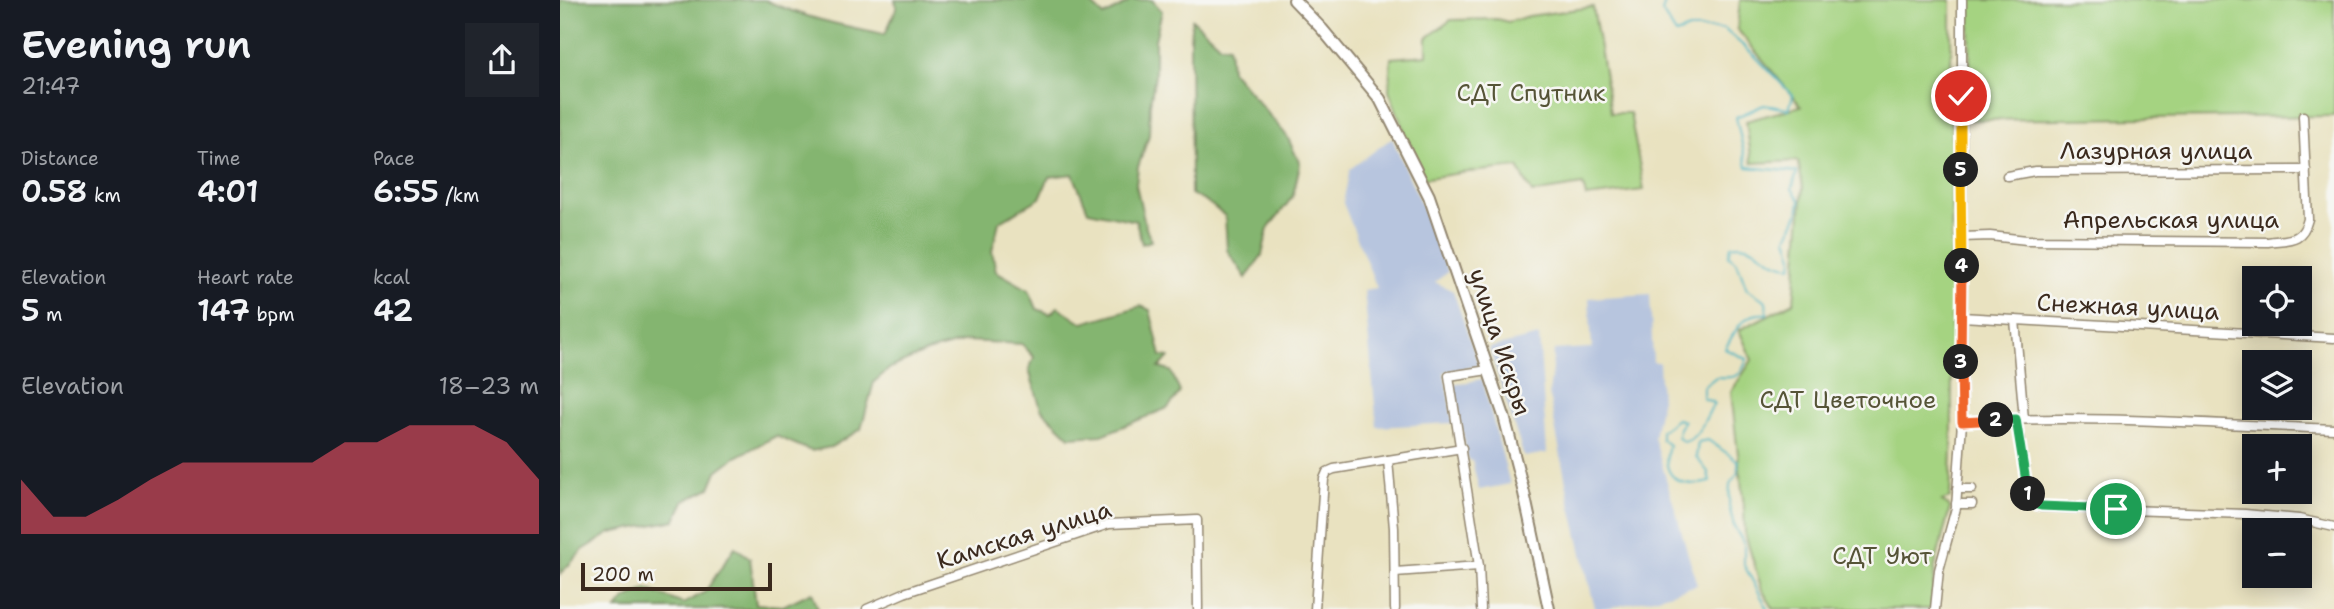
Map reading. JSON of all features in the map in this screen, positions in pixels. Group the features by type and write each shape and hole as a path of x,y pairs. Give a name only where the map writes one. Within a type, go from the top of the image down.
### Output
{"main road":[{"name":"улица Искры","path":"1294,0 1322,29 1380,99 1429,196 1504,416 1549,609"}],"street":[{"path":"1936,609 1939,570 1956,504 1962,422 1962,0"},
{"name":"Апрельская улица","path":"1962,237 2268,242 2297,238 2305,231 2308,219 2303,116"},
{"name":"Лазурная улица","path":"2007,176 2035,171 2306,170"},
{"name":"Снежная улица","path":"1961,317 2334,338"},
{"path":"2015,320 2020,419 2029,498 2033,504 2245,513 2299,519 2334,527"},
{"path":"1481,609 1479,566 1449,376 1488,370"},
{"path":"1962,422 2089,418 2334,429"},
{"path":"1315,609 1324,479 1327,472 1334,468 1462,449"},
{"path":"1388,460 1395,609"},
{"path":"1957,489 1972,489"},
{"path":"1956,504 1972,504"},
{"name":"Камская улица","path":"867,609 904,593 1109,524 1197,520 1198,609"},
{"path":"1395,572 1479,566"}],"shaded area":[{"path":"1392,138 1448,272 1435,282 1453,291 1478,363 1477,366 1444,372 1453,423 1377,427 1364,290 1377,288 1343,203 1350,169"},
{"path":"1650,294 1653,362 1659,362 1661,402 1654,437 1697,585 1658,597 1595,609 1549,395 1554,350 1592,348 1589,298"},
{"path":"1539,336 1547,453 1524,457 1489,348"},
{"path":"1482,379 1510,484 1479,490 1472,461 1468,460 1453,385"}],"green space":[{"path":"560,0 765,0 809,17 885,34 897,8 895,0 1087,0 1104,16 1128,3 1128,0 1152,0 1162,11 1155,40 1155,75 1149,135 1138,167 1136,185 1151,241 1142,244 1136,221 1088,211 1073,174 1049,177 1040,198 999,222 992,251 996,271 1029,290 1037,309 1050,314 1058,307 1083,323 1141,306 1150,310 1161,356 1169,357 1159,368 1171,371 1180,392 1168,408 1102,435 1070,437 1041,409 1029,370 1034,357 1022,344 966,341 927,352 890,368 874,382 861,429 831,447 811,451 776,436 734,458 717,471 710,488 684,501 675,520 611,533 583,550 560,574"},
{"name":"СДТ Цветочное","path":"1740,0 1951,0 1952,451 1950,498 1942,501 1950,508 1935,566 1931,609 1774,609 1762,590 1745,534 1731,392 1752,360 1739,330 1794,302 1803,187 1798,161 1752,163 1746,121 1801,106 1737,29"},
{"path":"1970,0 2334,0 2334,116 1970,120"},
{"name":"СДТ Спутник","path":"1593,7 1611,113 1630,113 1644,190 1586,197 1583,185 1532,193 1518,167 1422,179 1389,90 1391,58 1427,55 1427,38 1451,20 1497,19 1508,22 1529,16"},
{"path":"1192,19 1220,45 1229,46 1231,70 1287,136 1300,164 1293,196 1268,229 1262,255 1246,278 1227,250 1225,216 1191,194"},
{"path":"735,547 750,558 756,604 783,606 812,592 818,609 617,609 625,599 647,589 683,604 705,592"}],"waterway":[{"path":"1666,0 1662,12 1676,34 1689,29 1724,29 1754,55 1793,96 1789,109 1764,105 1736,117 1747,167 1797,172 1792,189 1800,200 1798,214 1787,238 1793,257 1792,266 1776,262 1747,246 1731,246 1729,256 1737,262 1747,289 1766,301 1767,314 1746,319 1732,336 1725,349 1747,359 1736,376 1716,377 1703,387 1703,398 1714,403 1698,432 1683,442 1678,437 1679,428 1684,421 1677,419 1661,431 1661,439 1669,445 1667,465 1670,473 1682,482 1710,482 1708,472 1696,457 1698,442 1708,440 1738,461 1738,473 1730,484 1729,506 1734,526 1744,544 1744,565 1768,609"}],"route":[{"path":"1961,96 1962,422 2016,419 2029,498 2033,504 2116,509"}],"park label":[{"name":"СДТ Уют","path":"1882,556"}]}
